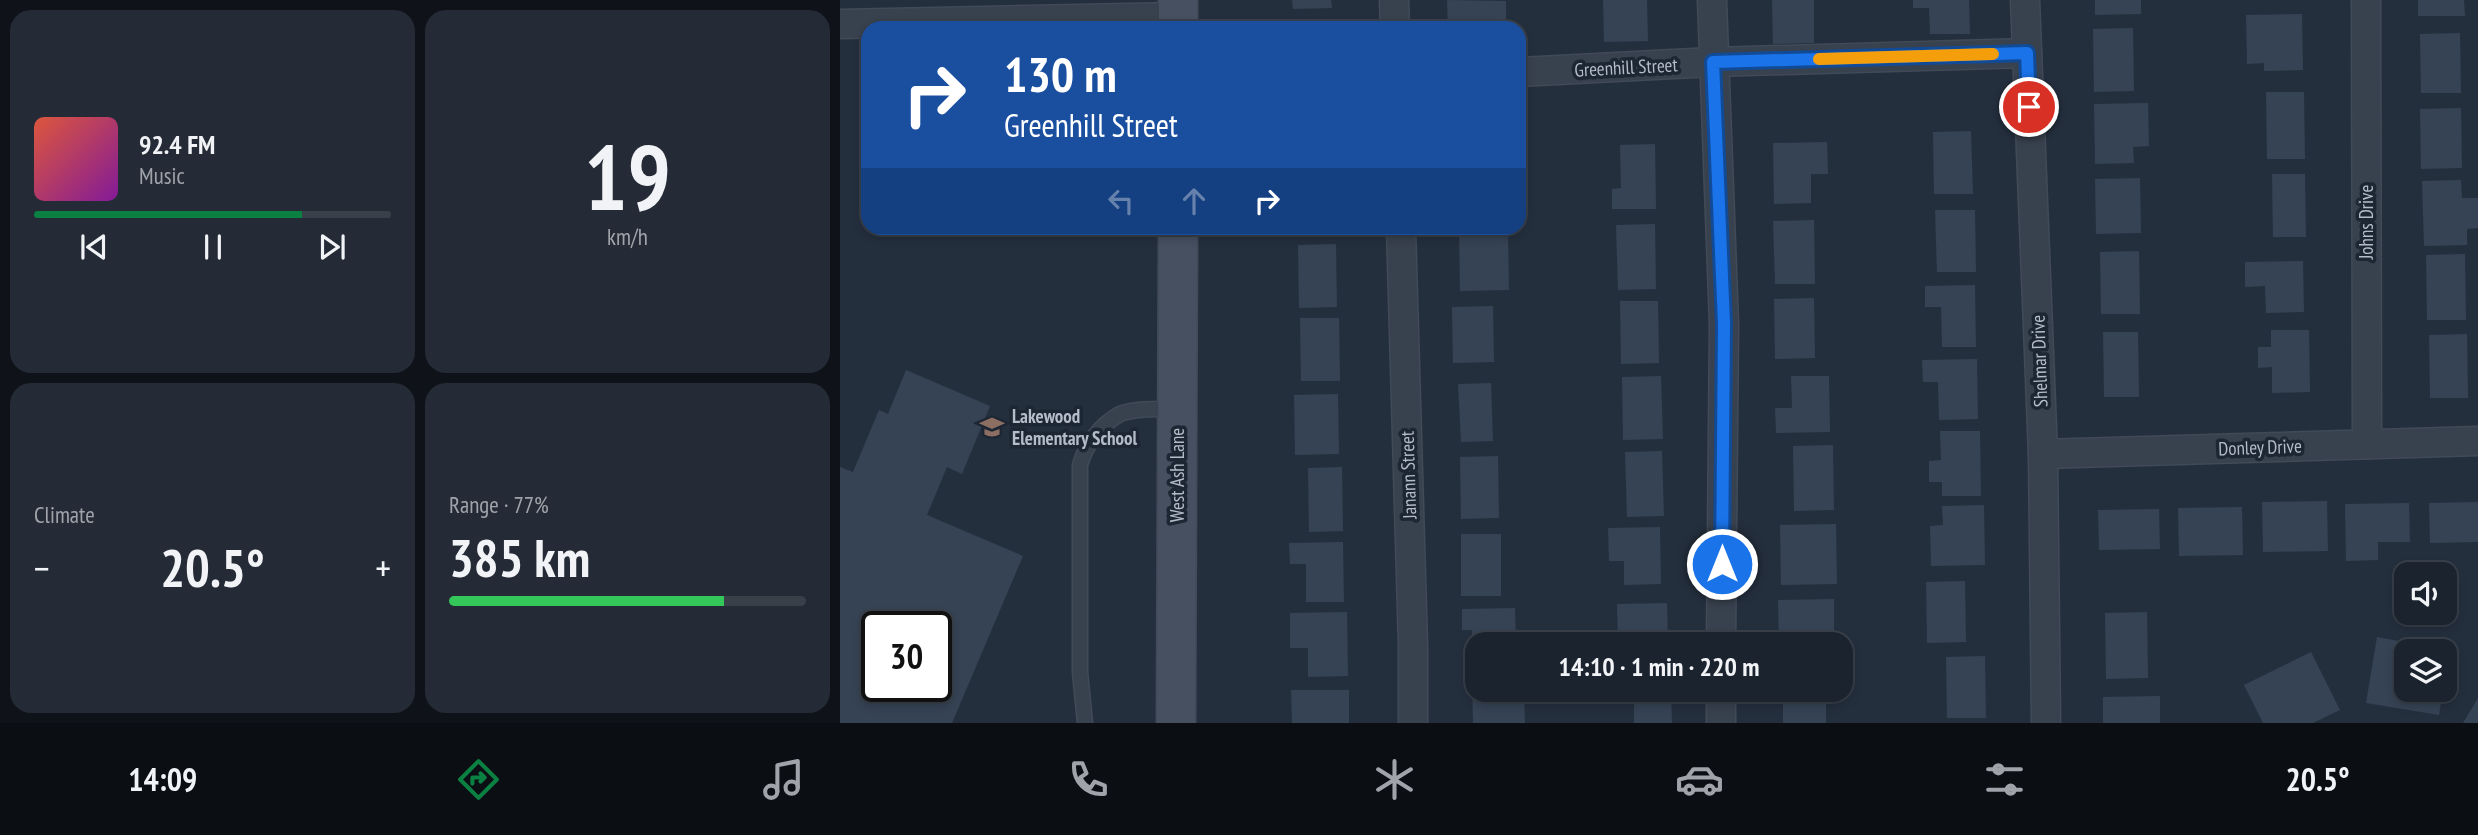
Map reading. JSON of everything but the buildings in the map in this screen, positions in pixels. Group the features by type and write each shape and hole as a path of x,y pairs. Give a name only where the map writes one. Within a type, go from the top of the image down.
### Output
{"street":[{"path":"1394,0 1395,21"},
{"path":"1712,0 1724,324 1721,632"},
{"name":"Shelmar Drive","path":"2025,0 2043,454 2046,723"},
{"name":"Johns Drive","path":"2366,0 2367,443"},
{"path":"874,21 998,10 1178,15"},
{"path":"840,24 861,22"},
{"name":"Greenhill Street","path":"1526,72 1713,62 2027,53"},
{"name":"West Ash Lane","path":"1176,723 1178,235"},
{"name":"Janann Street","path":"1401,235 1413,723"},
{"name":"Donley Drive","path":"2043,454 2478,441"},
{"path":"1721,702 1721,723"}],"lane":[{"path":"1085,723 1080,672 1080,465 1085,446 1121,414 1177,409"}],"slow traffic":[{"path":"1819,59 1993,54"}],"place":[{"name":"Lakewood Elementary School","path":"992,427"}],"route":[{"path":"1722,564 1724,324 1713,62 2027,53 2029,107"}]}
